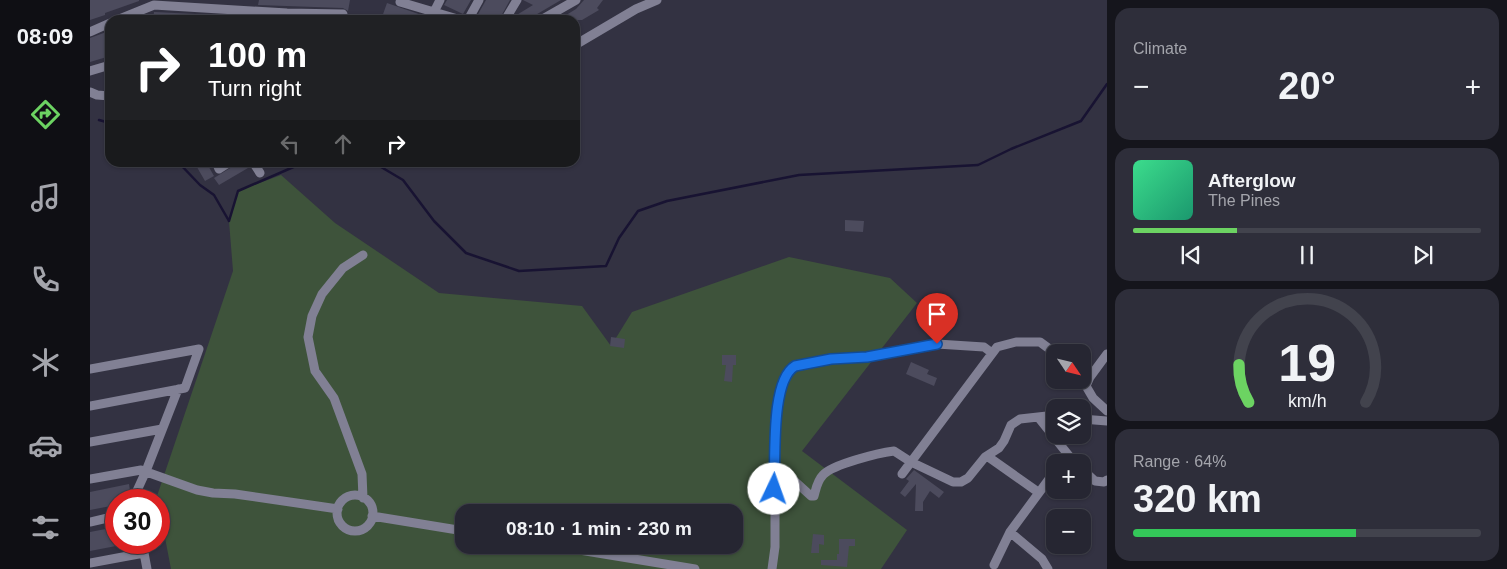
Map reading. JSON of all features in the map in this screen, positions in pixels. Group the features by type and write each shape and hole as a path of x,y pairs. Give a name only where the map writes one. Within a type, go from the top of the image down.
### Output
{"street":[{"path":"402,0 400,2 444,15"},
{"path":"434,12 440,0"},
{"path":"471,15 479,0"},
{"path":"509,15 517,0"},
{"path":"551,15 576,0"},
{"path":"580,42 636,9 657,0"},
{"path":"128,15 155,3 277,15"},
{"path":"315,15 343,14"},
{"path":"90,32 105,25"},
{"path":"90,71 105,67"},
{"path":"90,92 105,96"},
{"path":"256,167 260,173"},
{"path":"362,498 362,474 334,398 315,371 308,337 312,316 322,294 344,268 363,255"},
{"path":"902,474 997,347 1016,342 1040,342 1046,346"},
{"path":"772,569 775,546 775,421 783,382 790,369 795,366 831,359 867,357 937,344 984,347 992,353"},
{"path":"90,369 199,349 185,388 90,406"},
{"path":"1091,369 1107,354"},
{"path":"138,489 178,389"},
{"path":"1088,389 1093,398 1107,411"},
{"path":"1038,417 1068,454"},
{"path":"775,468 789,476 812,496 815,495 816,486 824,473 838,466 894,451 911,462 953,482 961,482 968,478 987,456 999,448 1011,424 1020,419 1046,417"},
{"path":"1091,420 1107,421"},
{"path":"90,442 162,429"},
{"path":"987,456 1038,492"},
{"path":"90,479 141,470 197,490 338,509"},
{"path":"1091,477 1095,481 1104,482 1107,480"},
{"path":"994,565 1010,532 1046,482"},
{"path":"354,496 362,498 369,503 372,516 365,528 351,531 340,523 337,514 338,509 346,498 354,496"},
{"path":"372,516 455,530"},
{"path":"90,522 105,519"},
{"path":"1010,532 1042,559 1048,569"},
{"path":"90,563 139,554"},
{"path":"144,554 147,569"},
{"path":"604,554 695,569"}],"green space":[{"path":"281,175 335,223 439,293 582,306 611,346 632,312 789,257 890,278 917,303 802,451 907,530 881,569 171,569 168,554 170,554 170,489 159,489 233,271 229,221 238,191"}],"building":[{"path":"90,0 139,0 139,1 90,20"},
{"path":"259,0 350,0 348,11 343,8 258,5"},
{"path":"447,0 471,0 463,14 444,5"},
{"path":"486,0 510,0 502,15 478,15"},
{"path":"523,0 561,0 536,15 517,15 533,5"},
{"path":"584,0 603,0 597,8 599,10 582,20 580,20 580,15 566,15 576,9"},
{"path":"387,3 422,15 383,15"},
{"path":"154,12 216,15 154,15"},
{"path":"105,32 105,58 90,62 90,38"},
{"path":"197,167 209,167 214,176 205,181"},
{"path":"232,167 248,168 219,185 214,178"},
{"path":"845,220 864,221 863,232 845,231"},
{"path":"611,337 625,339 624,348 610,346"},
{"path":"722,355 736,355 736,365 733,365 732,382 724,381 726,365 722,365"},
{"path":"911,362 929,370 927,374 937,378 934,386 906,374"},
{"path":"914,470 944,492 939,498 930,491 923,502 923,511 915,511 916,484 905,497 900,493 909,481 906,479"},
{"path":"129,484 130,489 105,489 105,507 90,510 90,492"},
{"path":"105,529 105,548 90,551 90,532"},
{"path":"813,534 824,535 824,545 819,544 819,553 811,553"},
{"path":"839,539 855,539 855,546 849,546 847,567 821,565 821,560 837,560"}],"waterway":[{"path":"381,167 403,180 434,221 466,253 519,271 606,266 619,238 638,211 667,201 799,175 978,165 1011,149 1081,121 1107,84"},
{"path":"99,120 105,122"},
{"path":"183,167 200,185 214,195 229,221"},
{"path":"229,221 238,191 293,167"}],"route":[{"path":"774,489 776,458 775,421 783,382 790,369 795,366 831,359 867,357 937,344"}]}
